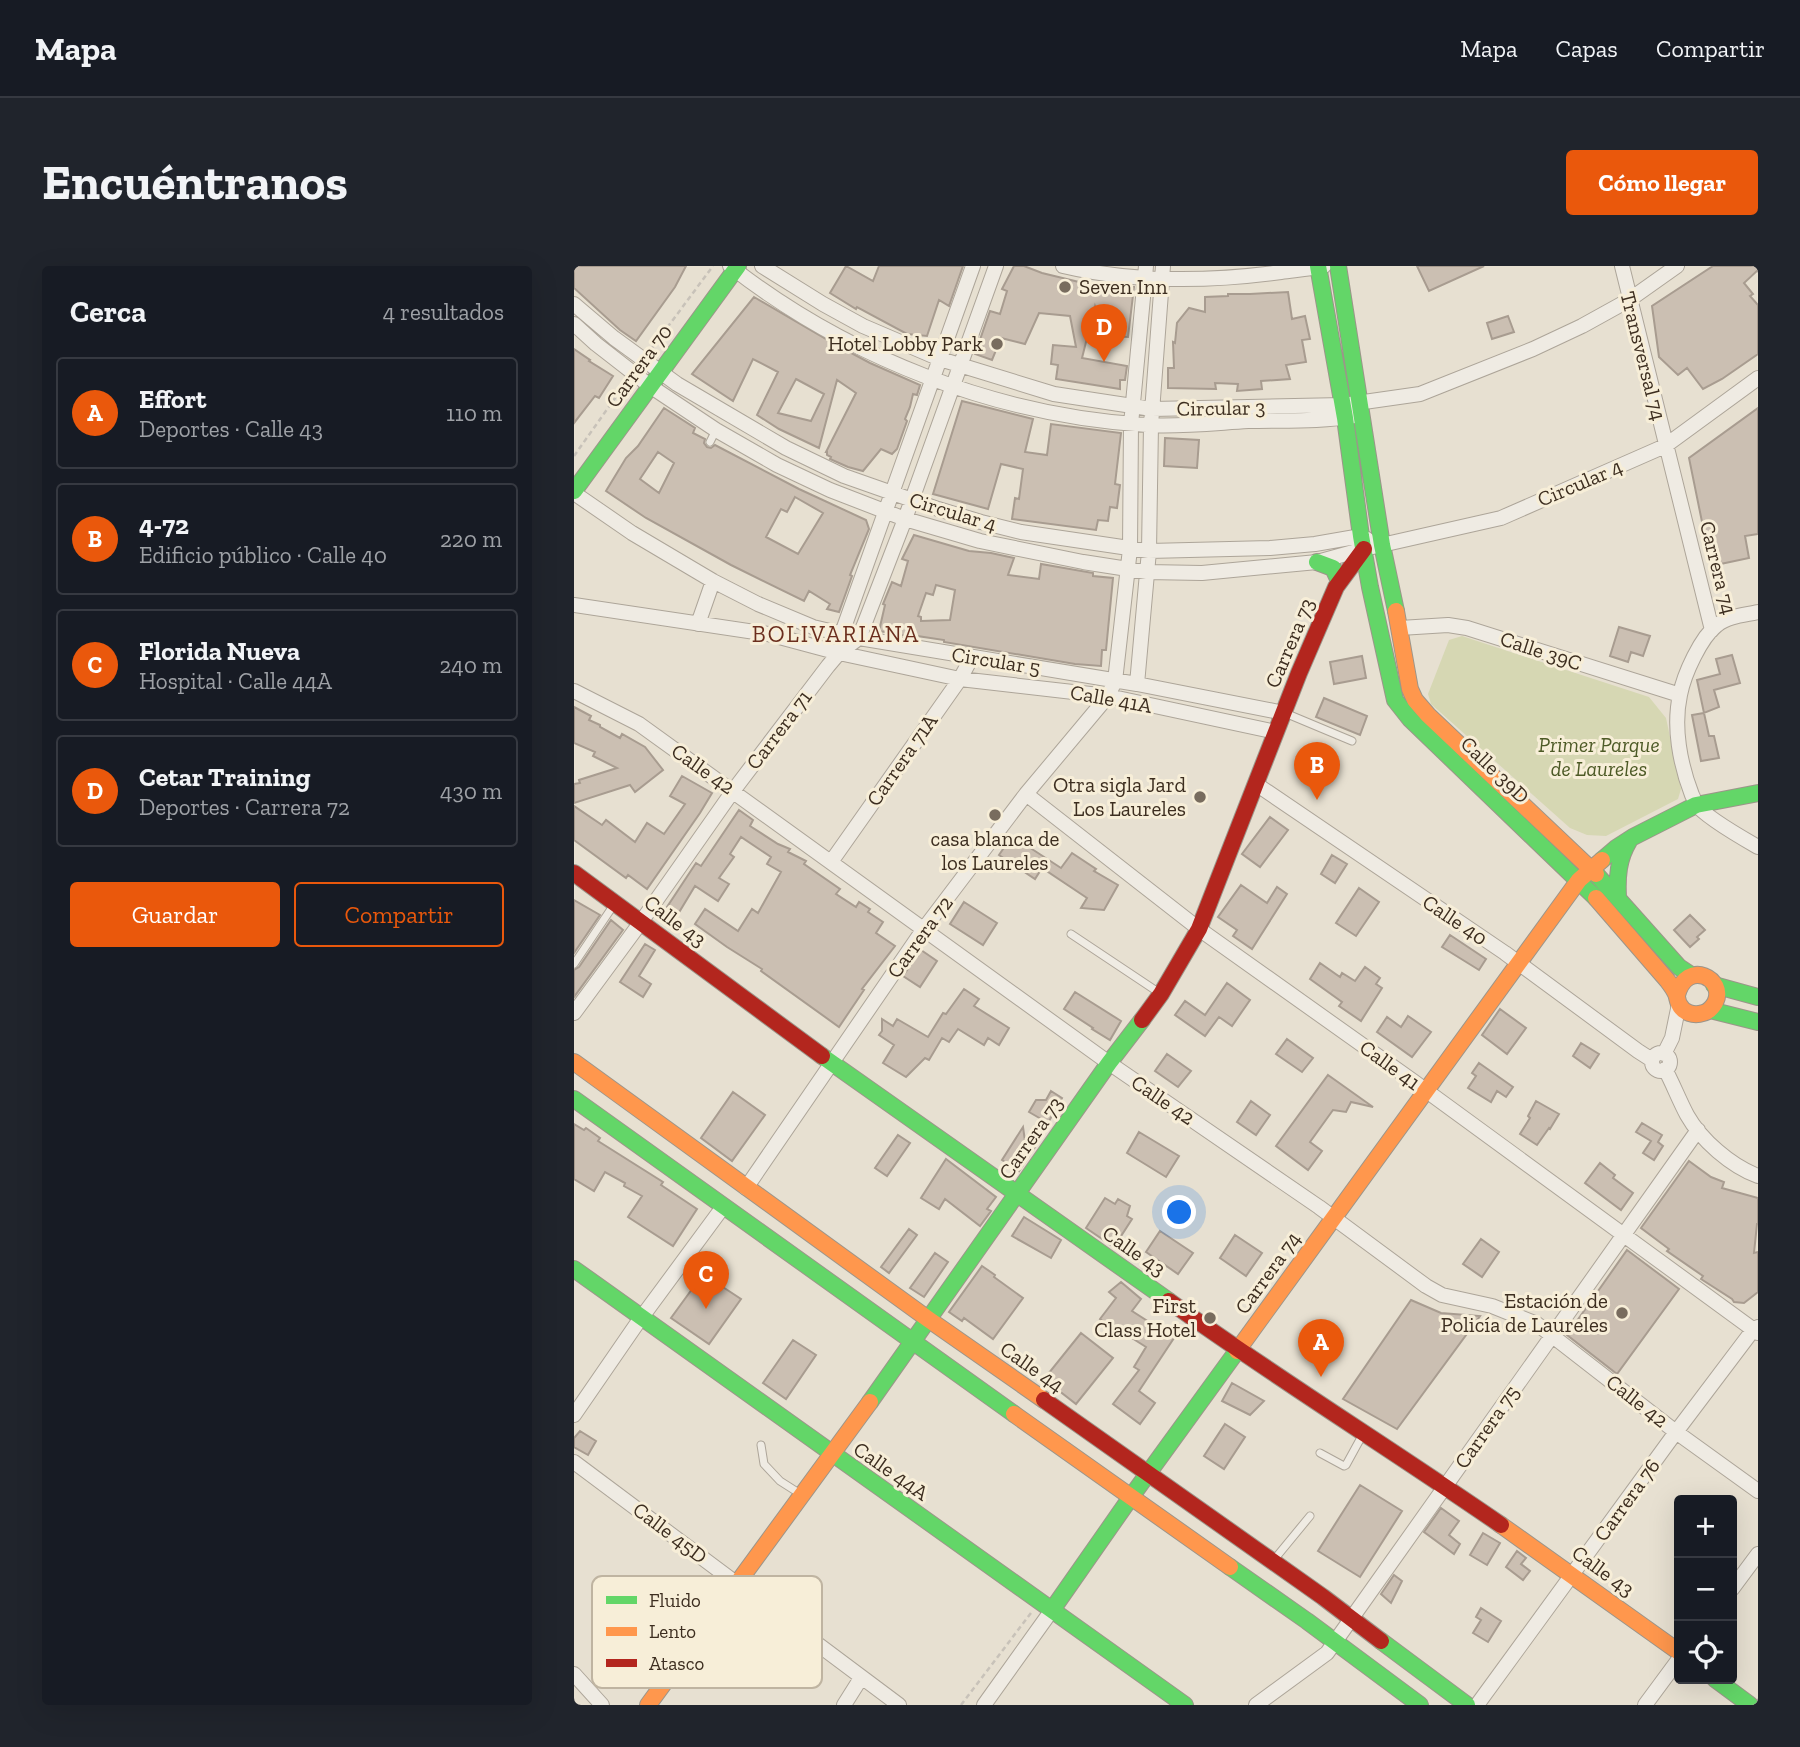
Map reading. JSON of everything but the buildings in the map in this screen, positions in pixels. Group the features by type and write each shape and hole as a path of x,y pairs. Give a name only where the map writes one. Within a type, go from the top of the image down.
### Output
{"street":[{"name":"Circular 3","path":"762,266 863,326 960,367 1054,394 1152,410 1344,411"},
{"path":"839,653 842,633 973,266"},
{"path":"859,638 996,266"},
{"path":"1063,266 1117,276 1145,272 1228,278 1320,266 1363,542"},
{"path":"1338,266 1382,545"},
{"name":"Transversal 74","path":"1622,266 1665,446"},
{"name":"Circular 3","path":"734,267 804,316 854,344 933,379 1049,412 1151,425 1344,411 1420,394 1533,349 1582,326 1629,299 1677,266"},
{"name":"Carrera 70","path":"574,492 734,267"},
{"name":"Carrera 72","path":"746,1188 923,930 1026,794 1108,696 1115,681 1130,549 1131,424 1145,272"},
{"path":"1137,684 1149,551 1151,425 1163,273"},
{"name":"Circular 4","path":"574,304 614,338 713,436 821,486 942,531 1017,550 1147,572 1202,573 1317,562 1363,542"},
{"name":"Circular 4","path":"574,324 596,344 655,379 709,404 786,448 844,476 981,522 1021,532 1149,551 1363,542 1382,545 1500,518 1665,446 1758,377"},
{"path":"854,344 863,326"},
{"name":"Carrera 74","path":"1665,446 1712,630 1693,661 1679,695 1679,751 1696,805"},
{"path":"777,465 786,448"},
{"name":"Circular 5","path":"574,492 632,533 713,581 813,627 859,638 1137,684 1283,713"},
{"path":"1017,550 1021,532"},
{"name":"Calle 39D","path":"1363,542 1395,700 1410,719 1585,875 1618,897 1679,967 1691,975"},
{"name":"Carrera 73","path":"745,1576 1018,1194 1108,1063 1161,994 1199,929 1283,713 1339,581 1363,542"},
{"name":"Calle 39D","path":"1382,545 1410,689 1415,700 1585,875 1667,980 1678,1000"},
{"path":"1317,562 1333,568 1339,581"},
{"path":"698,624 713,581"},
{"name":"Calle 41A","path":"574,605 768,634 839,653 960,679 1108,696 1276,733"},
{"path":"1712,630 1723,621 1758,612"},
{"name":"Calle 39C","path":"1400,628 1448,625 1467,628 1679,695"},
{"name":"Carrera 71","path":"574,1013 733,790 828,666 839,653 859,638"},
{"name":"Carrera 71A","path":"831,862 960,679 972,657"},
{"name":"Carrera 72","path":"1108,696 1137,684"},
{"name":"Calle 42","path":"574,691 639,724 1108,1063 1426,1286 1442,1295 1492,1306 1537,1324 1676,1432 1758,1491"},
{"name":"Calle 40","path":"1255,784 1658,1057 1652,1064 1655,1069 1665,1069 1688,1117 1698,1130"},
{"name":"Carrera 74","path":"984,1705 1131,1497 1585,875 1633,837 1696,805 1758,793"},
{"name":"Calle 41","path":"1026,794 1199,929 1756,1330"},
{"path":"1696,805 1758,847"},
{"path":"1618,897 1617,870 1620,858 1633,837"},
{"name":"Calle 43","path":"574,873 831,1063 1238,1350 1426,1473 1674,1648"},
{"path":"1672,1038 1680,982 1691,975 1705,976 1714,985 1758,997"},
{"path":"1658,1057 1672,1038 1717,999 1714,985"},
{"path":"1678,1000 1685,1011 1758,1022"},
{"name":"Calle 44","path":"574,1062 928,1319 1352,1618 1467,1705"},
{"path":"574,1099 1335,1641 1420,1705"},
{"path":"1698,1130 1723,1156 1758,1176"},
{"name":"Carrera 75","path":"1256,1705 1327,1653 1698,1130"},
{"path":"574,1415 723,1207"},
{"name":"Calle 44A","path":"574,1269 1185,1705"},
{"name":"Carrera 76","path":"1477,1705 1676,1432 1756,1330"},
{"name":"Calle 45D","path":"574,1462 728,1576"},
{"path":"1737,1582 1758,1554"},
{"name":"Calle 45D","path":"822,1648 899,1705"},
{"path":"1645,1705 1674,1666"},
{"path":"574,1674 602,1705"},
{"path":"844,1705 861,1678"},
{"path":"1722,1684 1750,1705"},
{"name":"Carrera 73","path":"648,1705 661,1688"}],"lane":[{"path":"1283,713 1352,741"},
{"path":"574,964 616,903"},
{"path":"1071,934 1161,994"},
{"path":"1320,1453 1344,1466 1363,1433"},
{"path":"761,1445 764,1464 802,1496"},
{"path":"1273,1562 1310,1516"}],"path":[{"path":"652,348 713,266"},
{"path":"574,456 626,383"}],"green space":[{"name":"Primer Parque de Laureles","path":"1462,636 1649,697 1666,718 1681,789 1678,799 1606,836 1587,835 1570,828 1431,704 1428,694 1449,640"}],"traffic: fast":[{"path":"574,491 738,266"},
{"path":"1318,266 1345,418 1370,587 1395,700 1410,719 1596,898"},
{"path":"1338,266 1382,545 1396,611"},
{"path":"1317,562 1333,568 1339,581"},
{"path":"1602,860 1633,837 1696,805 1758,793"},
{"path":"1618,897 1619,868 1629,841"},
{"path":"1596,874 1679,967 1691,975"},
{"path":"1714,985 1758,997"},
{"path":"1710,1010 1758,1022"},
{"path":"870,1402 1142,1020"},
{"path":"822,1056 1169,1301"},
{"path":"574,1099 1014,1414"},
{"path":"574,1269 1185,1705"},
{"path":"1052,1610 1237,1351"},
{"path":"1230,1567 1420,1705"},
{"path":"1381,1641 1467,1705"},
{"path":"1722,1684 1750,1705"}],"traffic: slow":[{"path":"1396,611 1410,689 1415,700 1596,874"},
{"path":"1237,1351 1579,880 1602,860"},
{"path":"1596,898 1667,980 1683,1010 1693,1014 1707,1012 1715,1003 1716,986 1711,980 1697,975 1689,977 1677,995"},
{"path":"574,1062 1044,1400"},
{"path":"743,1576 870,1402"},
{"path":"1014,1414 1230,1567"},
{"path":"1501,1525 1674,1648"},
{"path":"648,1705 660,1688"}],"traffic: jam":[{"path":"1142,1020 1161,994 1199,929 1299,673 1336,587 1364,549"},
{"path":"574,873 822,1056"},
{"path":"1169,1301 1501,1525"},
{"path":"1044,1400 1381,1641"}],"place":[{"name":"Seven Inn","path":"1065,287"},
{"name":"Hotel Lobby Park","path":"997,344"},
{"name":"Cetar Training","path":"1104,362"},
{"name":"Otra sigla Jard Los Laureles","path":"1200,797"},
{"name":"4-72","path":"1317,800"},
{"name":"casa blanca de los Laureles","path":"995,815"},
{"name":"Florida Nueva","path":"706,1309"},
{"name":"Estación de Policía de Laureles","path":"1622,1313"},
{"name":"First Class Hotel","path":"1210,1318"},
{"name":"Effort","path":"1321,1377"}],"district":[{"name":"BOLIVARIANA","path":"836,634"}]}
